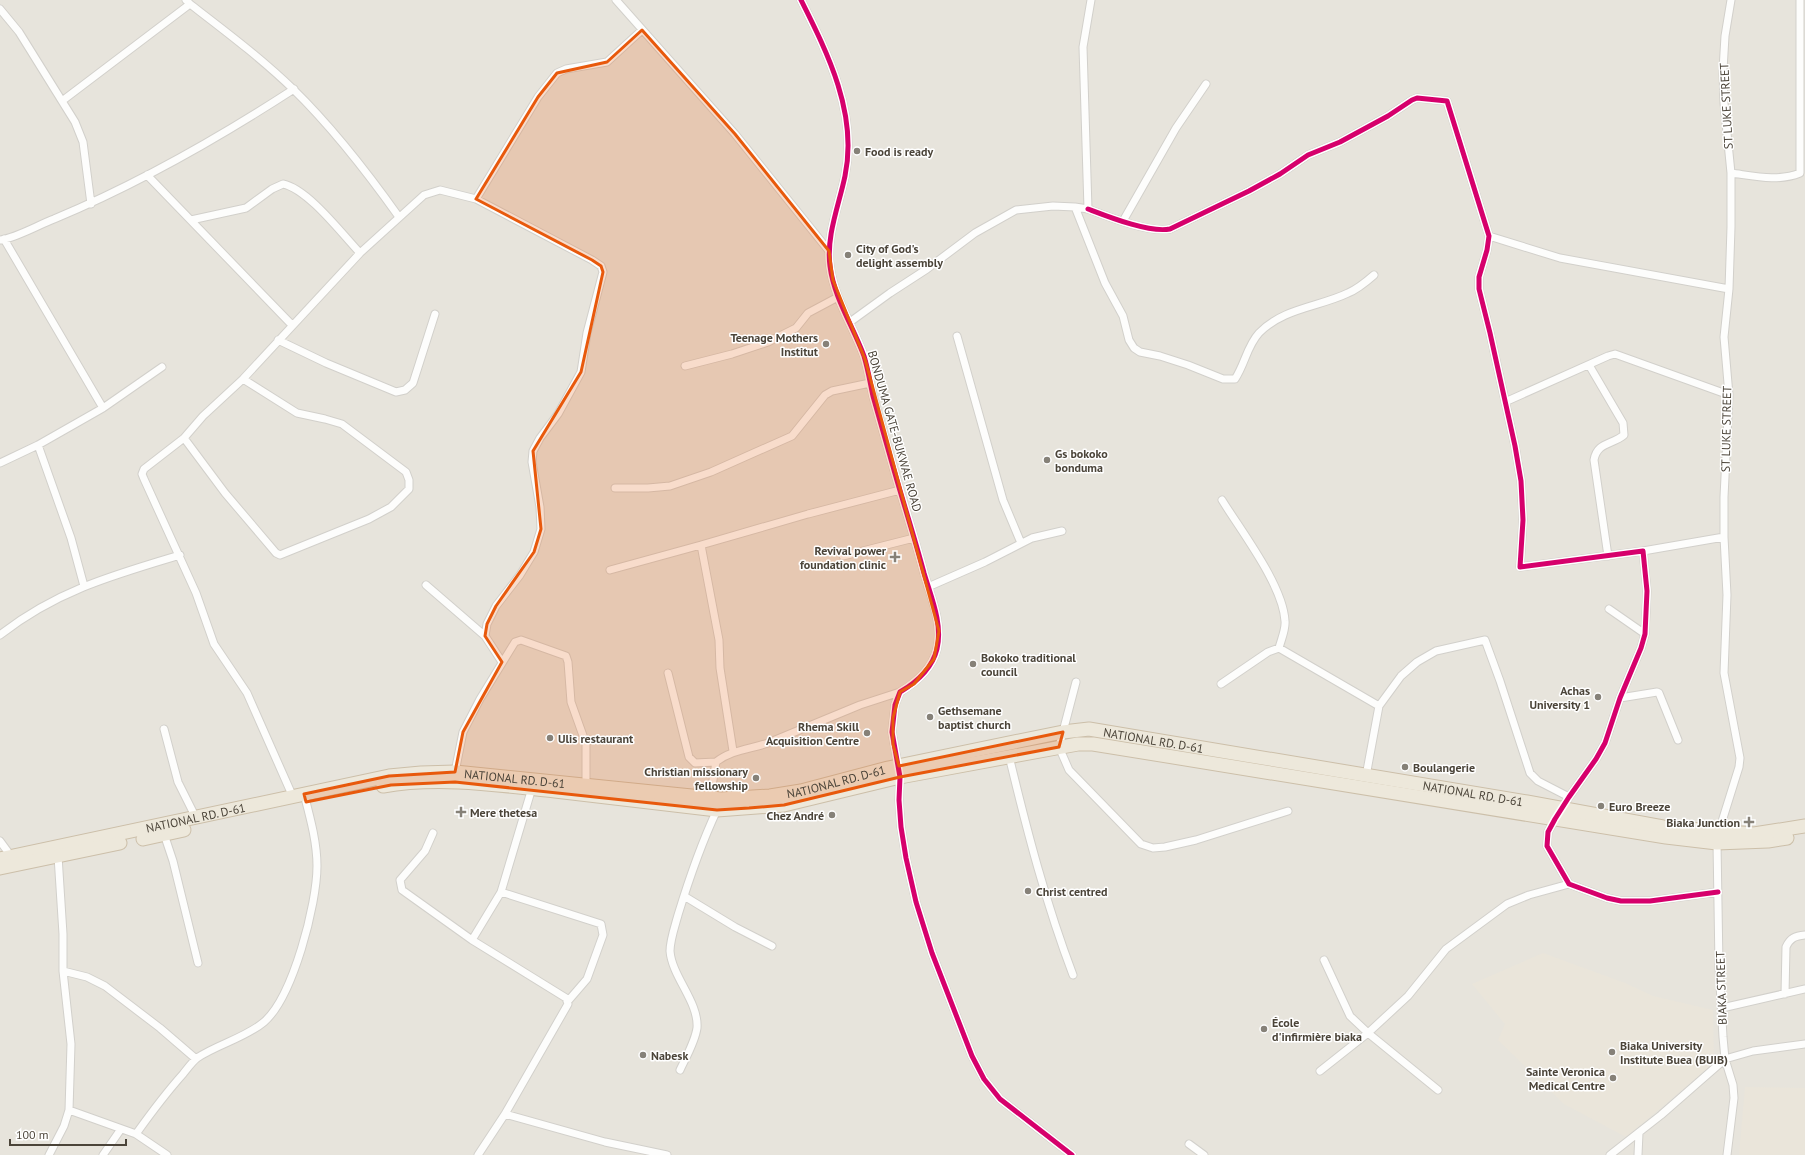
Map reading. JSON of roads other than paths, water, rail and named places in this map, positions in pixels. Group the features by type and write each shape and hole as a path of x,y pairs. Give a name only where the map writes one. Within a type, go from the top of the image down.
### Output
{"highway":[{"name":"NATIONAL RD. D-61","path":"0,868 164,834 389,776 455,772 721,799 801,791 899,771 1063,732 1089,729 1366,776 1666,837 1718,837"},
{"name":"NATIONAL RD. D-61","path":"5,858 196,818 301,798 392,785 422,782 455,782 532,788 717,810 784,805 899,771 1009,756 1078,744 1093,744 1522,812 1558,814"},
{"path":"1718,837 1754,834 1805,826"},
{"path":"1718,837 1768,841 1805,835"}],"street":[{"path":"616,0 735,134 829,251"},
{"name":"BONDUMA GATE-BUKWAE ROAD","path":"716,762 734,751 752,748 768,743 860,705 900,692 914,684 926,672 934,659 938,647 938,625 870,382 865,359 838,297 830,266 829,251 832,227 845,175 850,144 848,124 833,66 801,0"},
{"path":"1088,209 1082,47 1091,0"},
{"name":"ST LUKE STREET","path":"1718,837 1739,767 1740,758 1724,673 1728,595 1724,537 1724,497 1729,396 1724,337 1729,289 1731,173 1724,103 1723,70 1725,36 1731,0"},
{"path":"1731,173 1777,179 1803,173 1800,0"},
{"path":"62,101 188,2 248,48 294,89 362,166 399,217"},
{"path":"0,9 19,32 75,122 83,142 91,204"},
{"path":"476,199 538,97 557,73 566,69 606,62 642,30"},
{"path":"1123,222 1176,128 1206,84"},
{"path":"104,408 2,239 91,204 147,175 249,118 294,89"},
{"path":"850,322 890,293 927,269 975,233 1016,210 1053,206 1075,207 1088,209 1123,222 1163,230 1170,229 1249,191 1280,174 1308,155 1340,142 1388,116 1412,100 1417,98 1447,101 1489,236 1487,250 1479,277 1479,289 1515,446 1520,481 1523,520 1520,567 1643,551 1724,537"},
{"path":"147,175 292,325"},
{"path":"191,220 246,208 272,189 282,184 296,189 317,206 360,253"},
{"path":"136,1134 167,1092 196,1059 264,1022 275,1009 291,978 302,946 313,900 317,867 315,844 301,798 247,693 214,644 180,555 142,474 144,469 184,438 203,416 243,379 360,253 424,195 440,190 476,199 592,260 601,266 603,272 587,333 581,372 558,414 540,438 533,451 532,462 540,507 541,529 534,552 520,575 496,606 487,624 485,636"},
{"path":"1075,207 1105,283 1123,316 1129,340 1134,348 1140,352 1160,356 1188,365 1223,380 1235,379 1242,368 1250,344 1259,333 1275,320 1348,293 1374,275"},
{"path":"1489,236 1560,258 1729,289"},
{"path":"685,366 732,354 768,342 796,328 808,313 838,297"},
{"path":"278,340 326,363 396,392 405,390 413,383 435,314"},
{"path":"957,336 1003,500 1021,543"},
{"path":"1505,402 1615,354 1729,396"},
{"path":"1590,365 1623,423 1624,429 1624,435 1618,440 1599,448 1595,452 1594,460 1608,556"},
{"path":"0,463 38,445 104,408 162,367"},
{"path":"184,438 225,493 276,553 280,555 369,519 391,507 409,489 409,480 406,472 342,424 297,413 243,379"},
{"path":"616,488 670,486 711,472 792,436 825,395 832,391 870,382"},
{"path":"38,445 71,538 84,586"},
{"path":"610,570 808,514 900,490"},
{"path":"1222,500 1265,567 1279,597 1285,622 1279,648"},
{"path":"928,587 985,562 1032,538 1062,531"},
{"path":"843,556 914,538"},
{"path":"700,545 719,640 720,668 734,751"},
{"path":"1569,884 1547,846 1548,832 1558,814 1596,759 1605,743 1620,698 1645,634 1647,591 1643,551"},
{"path":"0,635 41,606 84,586 111,575 180,555"},
{"path":"426,585 485,636 502,662"},
{"path":"1609,609 1645,634"},
{"path":"455,772 463,732 480,699 502,662 515,642 521,640 566,656 568,662 571,702 586,744 586,785"},
{"path":"1366,776 1379,706 1401,676 1417,662 1436,651 1484,640 1500,681 1530,773 1538,781 1569,797"},
{"path":"1221,684 1268,652 1279,648"},
{"path":"1279,648 1379,706"},
{"path":"668,673 689,757 695,763 716,762 710,798"},
{"path":"1076,682 1059,747 1069,770 1141,844 1153,848 1164,848 1196,840 1288,811"},
{"path":"900,692 895,705 892,732 899,771 901,827 916,902 932,953 972,1056 984,1079 1000,1099 1072,1155"},
{"path":"1620,698 1657,692 1659,693 1678,740"},
{"path":"164,729 178,782 196,818"},
{"path":"1009,756 1037,867 1054,925 1072,975"},
{"path":"472,940 501,892 532,788"},
{"path":"680,1070 695,1037 697,1026 696,1016 689,998 672,963 670,948 684,896 705,837 717,810"},
{"path":"434,833 425,851 400,880 402,890 472,940 566,998 568,1001"},
{"path":"164,834 173,861 198,963"},
{"name":"BIAKA STREET","path":"1718,837 1718,892 1722,1008 1726,1059 1733,1085 1734,1098 1727,1155"},
{"path":"0,841 5,858"},
{"path":"49,1155 64,1126 69,1110 71,1044 63,971 63,934 58,856"},
{"path":"1320,1071 1368,1033 1408,996 1446,949 1507,904 1529,895 1569,884 1607,898 1621,901 1650,901 1718,892"},
{"path":"478,1155 505,1114 568,1001 587,979 604,935 601,924 501,892"},
{"path":"684,896 735,927 772,946"},
{"path":"1785,994 1786,947 1789,941 1795,936 1805,935"},
{"path":"1324,960 1350,1016 1368,1033 1438,1090"},
{"path":"63,971 87,977 105,986 160,1028 196,1059"},
{"path":"1722,1008 1805,989"},
{"path":"1610,1155 1639,1133 1726,1059 1753,1051 1805,1044"},
{"path":"69,1110 136,1134 167,1155"},
{"path":"505,1114 605,1142 667,1155"},
{"path":"103,1155 120,1129"},
{"path":"1638,1155 1639,1133"},
{"path":"1189,1144 1204,1155"}],"place":[{"name":"Food is ready","path":"857,151"},
{"name":"City of God's delight assembly","path":"848,255"},
{"name":"Teenage Mothers Institut","path":"826,344"},
{"name":"Gs bokoko bonduma","path":"1047,460"},
{"name":"Revival power foundation clinic","path":"895,557"},
{"name":"Bokoko traditional council","path":"973,664"},
{"name":"Achas University 1","path":"1598,697"},
{"name":"Gethsemane baptist church","path":"930,717"},
{"name":"Rhema Skill Acquisition Centre","path":"867,733"},
{"name":"Ulis restaurant","path":"550,738"},
{"name":"Boulangerie","path":"1405,767"},
{"name":"Christian missionary fellowship","path":"756,778"},
{"name":"Euro Breeze","path":"1601,806"},
{"name":"Mere thetesa","path":"461,812"},
{"name":"Chez André","path":"832,815"},
{"name":"Biaka Junction","path":"1749,822"},
{"name":"Christ centred","path":"1028,891"},
{"name":"École d'infirmière biaka","path":"1264,1029"},
{"name":"Biaka University Institute Buea (BUIB)","path":"1612,1052"},
{"name":"Nabesk","path":"643,1055"},
{"name":"Sainte Veronica Medical Centre","path":"1613,1078"}]}
